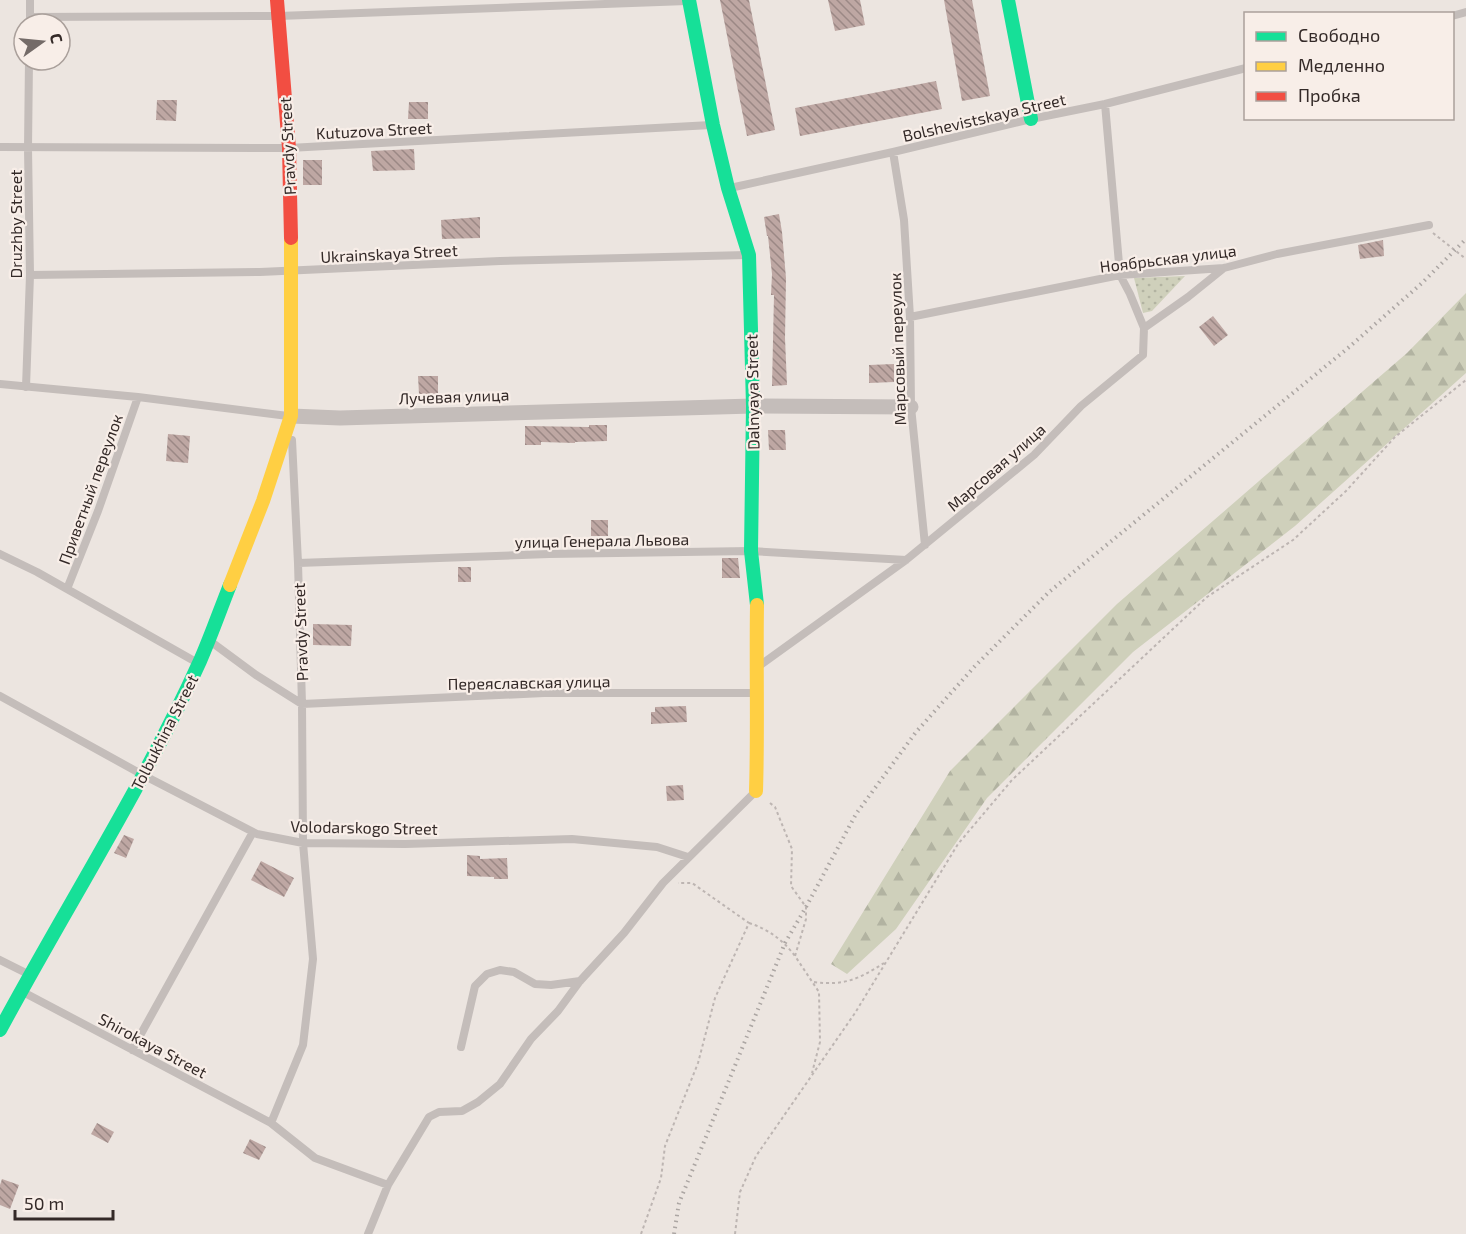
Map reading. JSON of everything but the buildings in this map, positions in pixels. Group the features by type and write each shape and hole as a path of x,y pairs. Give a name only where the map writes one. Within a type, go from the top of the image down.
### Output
{"main road":[{"name":"Pravdy Street","path":"277,0 289,148 292,270 291,416"},
{"name":"Dalnyaya Street","path":"689,0 713,125 728,188 749,255 753,406 751,551 757,603 756,791"},
{"path":"1008,0 1031,119"},
{"name":"Tolbukhina Street","path":"0,1030 143,775 199,663 263,501 291,416"}],"street":[{"name":"Лучевая улица","path":"291,416 340,418 753,406 911,406"}],"lane":[{"path":"72,20 279,16 689,0"},
{"name":"Bolshevistskaya Street","path":"728,188 1105,104 1244,68"},
{"name":"Druzhby Street","path":"26,387 30,275 29,72"},
{"path":"1105,104 1120,274 1144,328 1224,268"},
{"name":"Kutuzova Street","path":"0,147 289,148 713,125"},
{"name":"Марсовый переулок","path":"893,152 904,220 910,317 911,406 925,545"},
{"name":"Ноябрьская улица","path":"910,317 1120,274 1224,268 1277,254 1429,225"},
{"name":"Ukrainskaya Street","path":"30,275 260,272 500,261 749,255"},
{"name":"Марсовая улица","path":"757,668 906,560 1034,455 1081,406 1143,355 1144,328"},
{"name":"Лучевая улица","path":"0,384 138,397 291,416"},
{"name":"Приветный переулок","path":"67,589 98,511 138,397"},
{"name":"Pravdy Street","path":"271,1123 303,1045 313,959 303,843 302,704 291,416"},
{"name":"улица Генерала Львова","path":"298,563 537,554 751,551 906,560"},
{"path":"0,555 37,572 199,663"},
{"path":"209,640 256,675 302,704"},
{"name":"Переяславская улица","path":"302,704 544,693 756,693"},
{"name":"Volodarskogo Street","path":"0,696 143,775 257,834 303,843 405,844 572,839 657,847 688,857"},
{"path":"368,1234 388,1185 429,1117 439,1112 462,1111 478,1102 500,1084 531,1039 558,1011 580,981 624,933 663,883 756,791"},
{"path":"132,1050 253,832"},
{"path":"0,960 30,974"},
{"path":"461,1047 475,986 487,974 500,970 514,972 535,984 551,985 580,981"},
{"name":"Shirokaya Street","path":"21,991 271,1123"},
{"path":"271,1123 315,1158 388,1185"}],"path":[{"path":"1429,225 1433,233 1466,259"},
{"path":"735,1234 740,1192 756,1156 855,1013 958,844 1012,780 1207,597 1293,540 1346,490 1395,437 1466,380"},
{"path":"756,791 775,807 792,849 791,886 806,907 806,919 795,956"},
{"path":"663,883 692,883 749,923 785,943 819,992 820,1042 812,1076"},
{"path":"641,1234 661,1178 665,1146 698,1063 715,998 749,923"},
{"path":"812,982 831,984 853,980 886,962"}],"green space":[{"path":"1185,276 1152,311 1143,313 1134,278"},
{"path":"1466,293 1466,373 1295,526 1133,652 987,798 896,929 847,974 831,964 950,771 1117,604 1407,353"}],"railway":[{"path":"674,1234 679,1203 785,943 856,814 916,732 975,666 1049,592 1348,348 1422,283 1466,239"}],"traffic: fast":[{"path":"689,0 713,125 728,188 749,255 753,406 751,551 757,605"},
{"path":"1008,0 1031,119"},
{"path":"0,1030 154,755 200,661 230,585"}],"traffic: slow":[{"path":"230,585 263,501 291,416 291,238"},
{"path":"756,791 757,605"}],"traffic: jam":[{"path":"277,0 289,148 291,238"}]}
